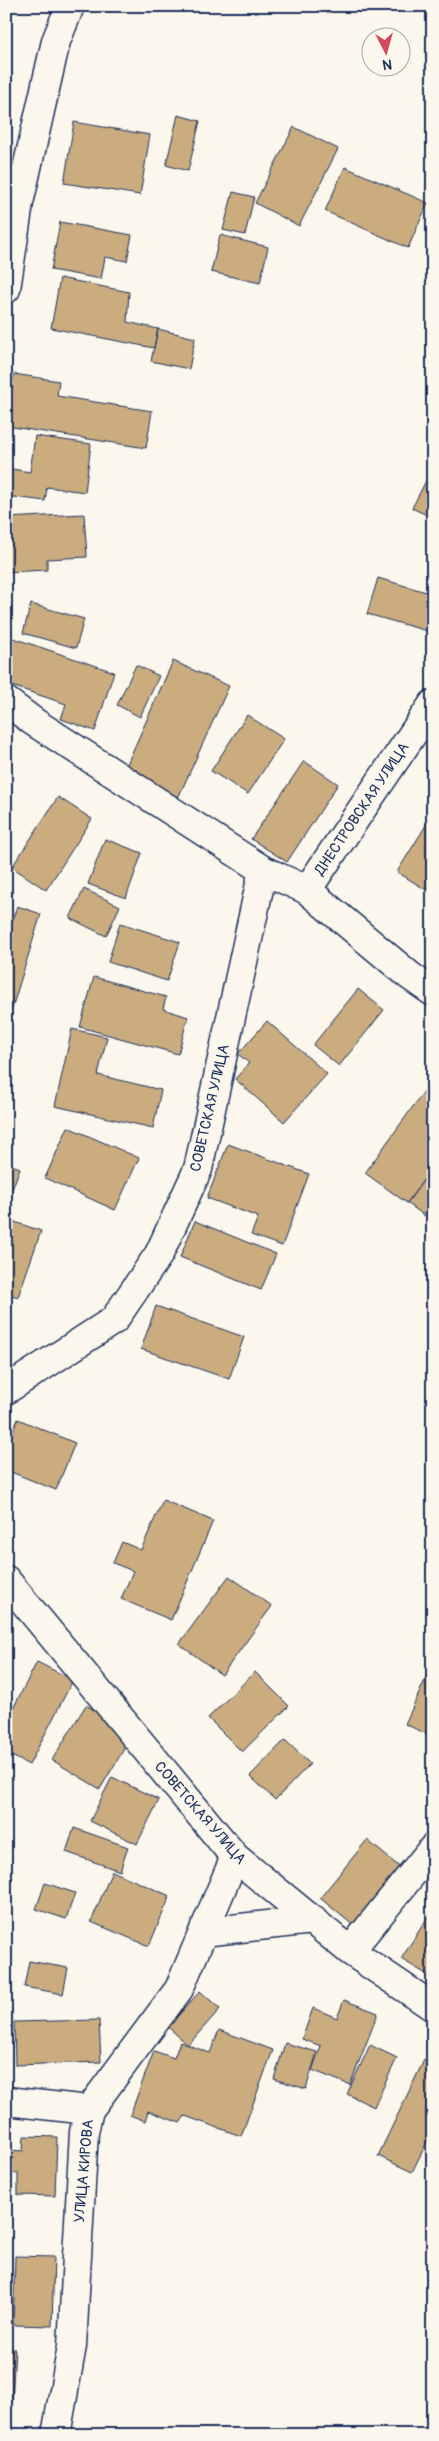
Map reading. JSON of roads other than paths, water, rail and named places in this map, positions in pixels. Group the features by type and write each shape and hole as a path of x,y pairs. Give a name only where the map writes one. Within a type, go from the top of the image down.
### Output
{"street":[{"path":"6,289 21,193 56,41 70,6"},
{"path":"6,701 34,722 263,870 307,890 410,976 433,992"},
{"name":"ДНЕСТРОВСКАЯ УЛИЦА","path":"307,890 433,704"},
{"name":"СОВЕТСКАЯ УЛИЦА","path":"6,1390 114,1320 158,1254 198,1169 263,870"},
{"name":"СОВЕТСКАЯ УЛИЦА","path":"6,1580 235,1857 350,1950 433,2007"},
{"path":"350,1950 433,1848"},
{"name":"УЛИЦА КИРОВА","path":"56,2435 72,2346 84,2132 89,2110 179,1989 235,1857"},
{"path":"203,1932 312,1920"},
{"path":"6,2101 89,2110"}]}
